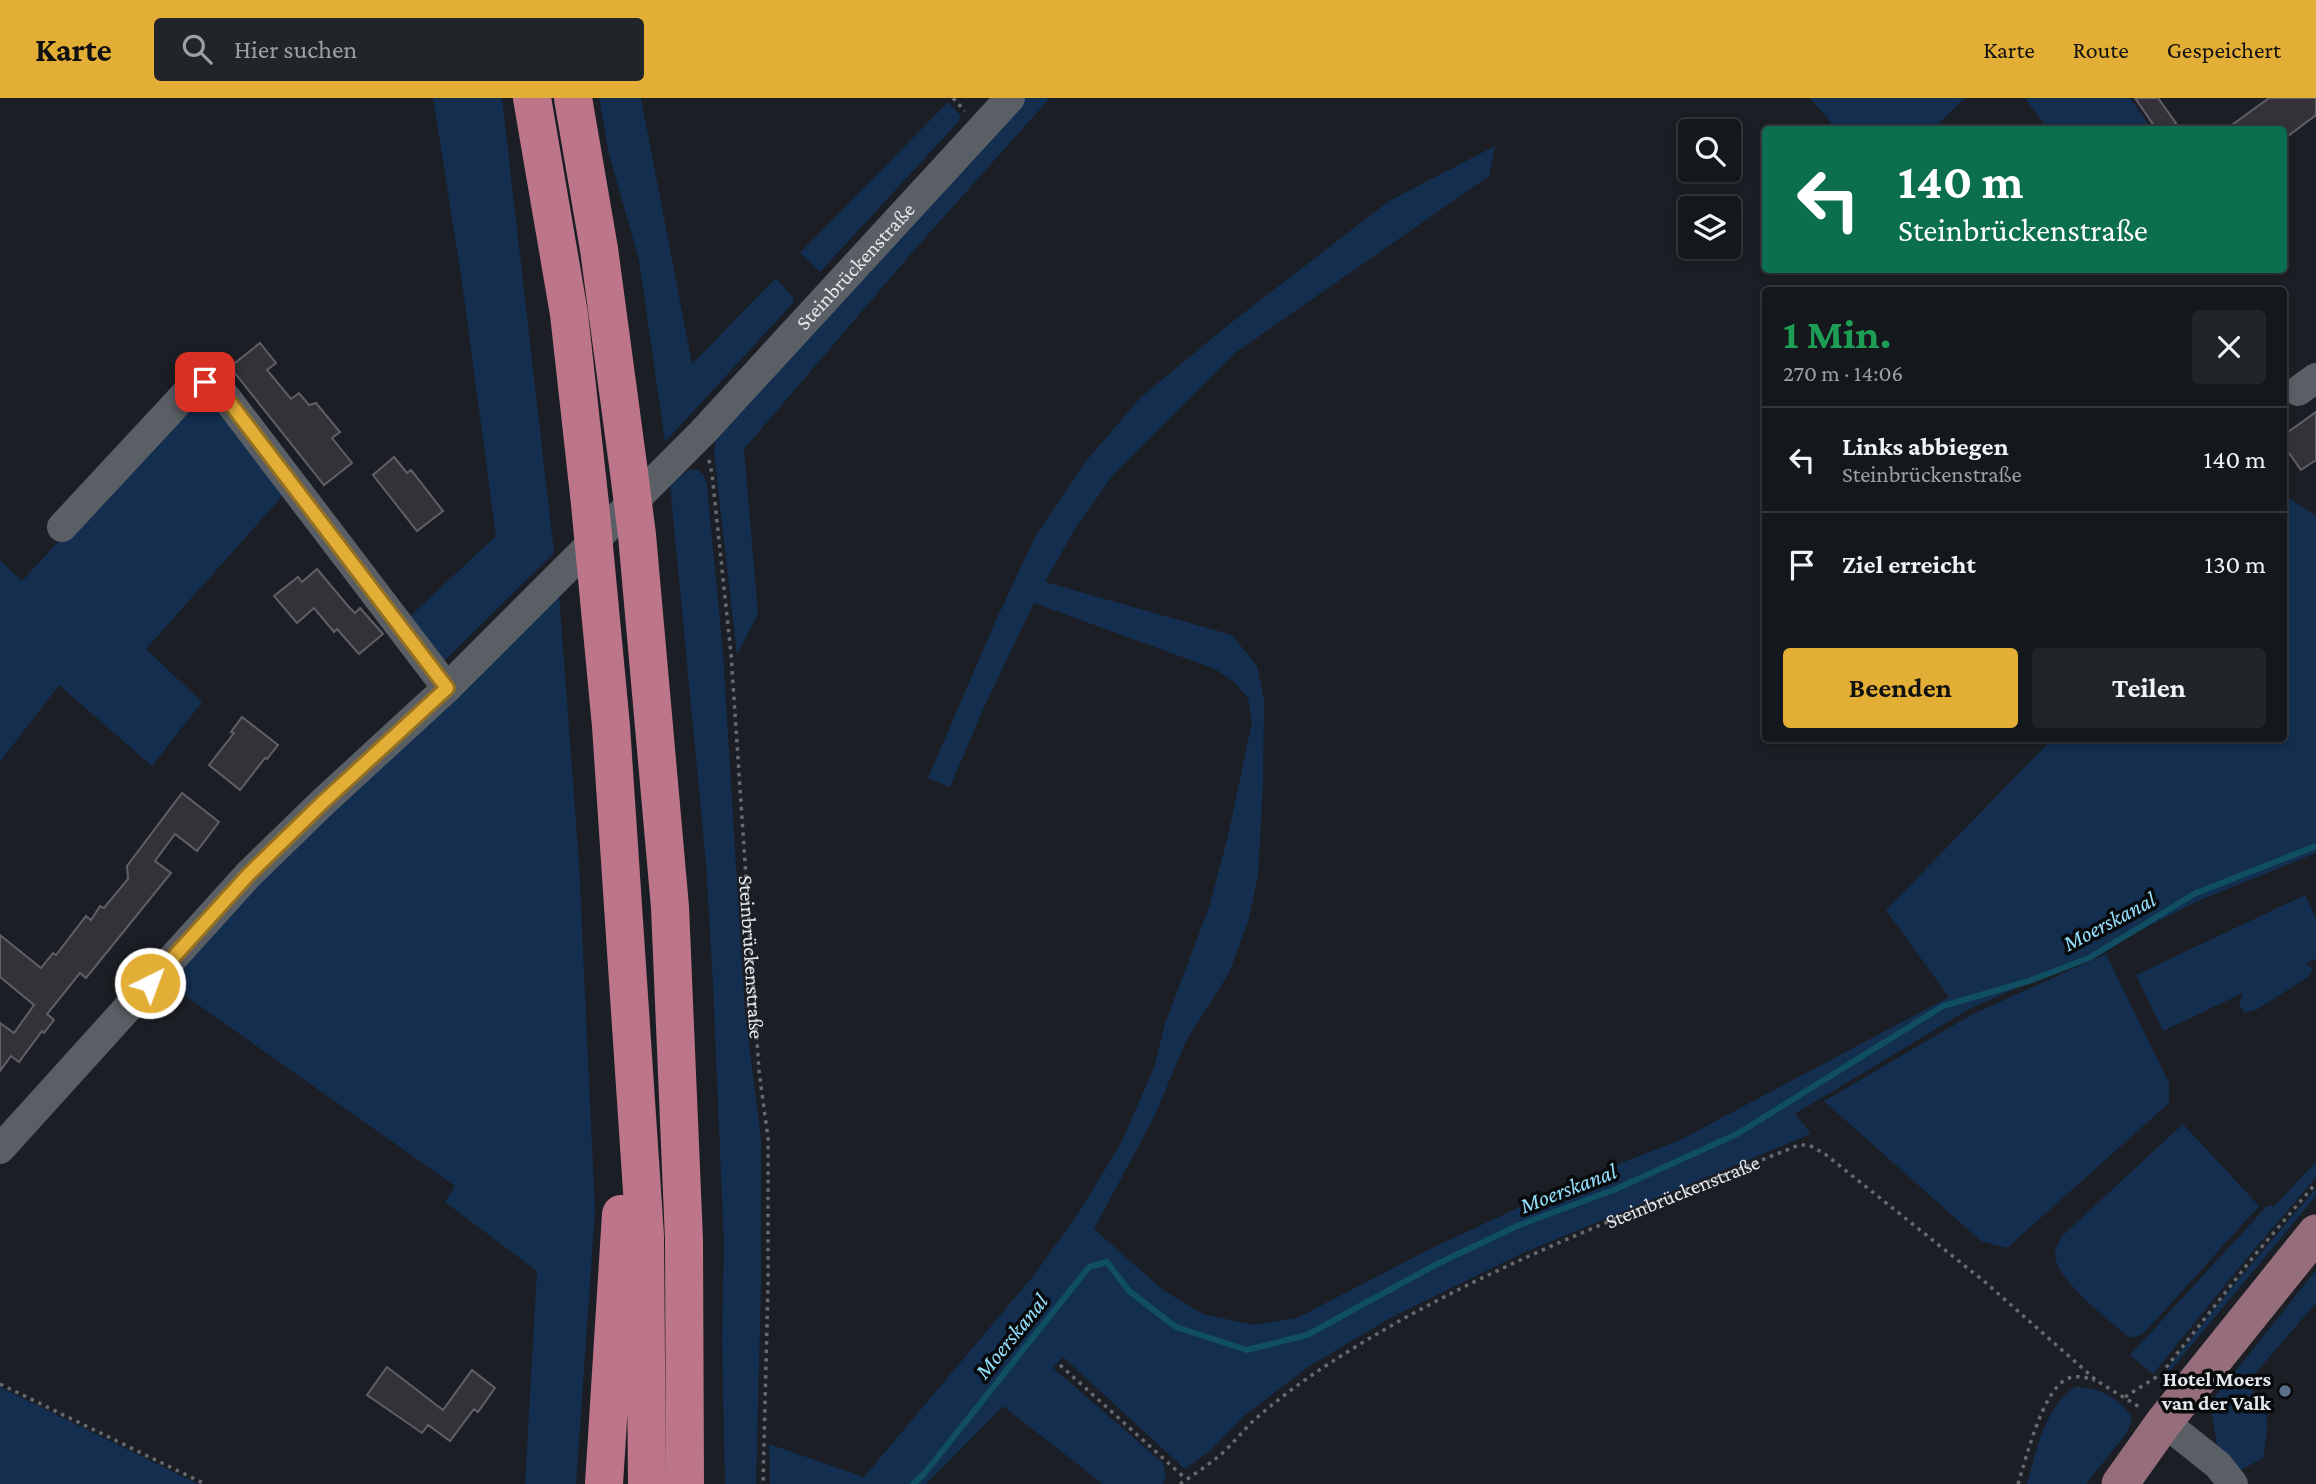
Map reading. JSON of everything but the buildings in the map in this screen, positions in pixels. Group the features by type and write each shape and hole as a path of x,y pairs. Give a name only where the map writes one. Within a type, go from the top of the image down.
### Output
{"highway":[{"path":"532,98 569,314 611,726 645,1236 647,1484"},
{"path":"573,98 599,249 637,535 670,906 684,1240 685,1484"},
{"path":"604,1484 622,1190 621,1034 628,975"},
{"path":"684,1240 709,1354 711,1484"}],"main road":[{"path":"2120,1484 2164,1422 2316,1233"}],"street":[{"name":"Steinbrückenstraße","path":"0,1149 248,875 447,688 702,433 1010,98"},
{"path":"62,527 195,384 209,383 221,391 447,688"},
{"path":"2164,1422 2218,1465 2233,1484"}],"path":[{"name":"Steinbrückenstraße","path":"702,433 712,474 731,654 759,1071 768,1138 768,1285 763,1484"},
{"name":"Steinbrückenstraße","path":"1180,1484 1218,1457 1253,1422 1314,1373 1393,1323 1528,1255 1799,1145 1809,1145 1825,1154 1985,1282 2097,1381 2164,1422"},
{"path":"2125,1397 2161,1374 2254,1256 2316,1183"},
{"path":"1060,1365 1186,1479"},
{"path":"2018,1484 2031,1441 2053,1391 2066,1378 2079,1376 2097,1381"},
{"path":"0,1384 205,1484"}],"shaded area":[{"path":"433,98 502,98 554,553 445,660 439,660 408,618 496,536 461,275"},
{"path":"599,98 641,98 692,364 776,278 794,302 665,442 639,260 609,154"},
{"path":"1025,98 1050,98 916,248 744,449 758,614 737,655 714,453 719,435"},
{"path":"1810,98 1965,98 1936,126 1834,126"},
{"path":"2025,98 2130,98 2150,126 2046,126"},
{"path":"948,102 961,116 959,121 820,272 800,253"},
{"path":"1495,146 1489,176 1235,353 1113,475 1076,527 1045,582 1232,635 1257,666 1264,700 1258,876 1248,922 1229,973 1186,1041 1155,1115 1094,1229 1163,1290 1203,1314 1253,1325 1297,1318 1434,1247 1585,1177 1680,1140 1949,997 1886,910 2049,742 2287,742 2287,497 2316,516 2316,853 2198,901 2104,949 1969,1009 1795,1114 1811,1134 1525,1252 1390,1318 1308,1367 1244,1416 1210,1451 1185,1469 1063,1357 1053,1368 1163,1463 1166,1476 1163,1484 1103,1484 1003,1406 926,1484 770,1484 769,1444 864,1477 1034,1275 1078,1214 1121,1143 1154,1068 1165,1024 1209,907 1228,836 1252,722 1248,698 1234,682 1215,669 1034,603 985,705 950,787 928,778 1035,537 1086,461 1141,397 1227,326 1389,201"},
{"path":"209,394 285,493 146,649 202,702 152,766 59,685 0,762 0,560 22,581 180,410"},
{"path":"688,470 698,470 704,475 707,486 723,653 745,1013 761,1138 756,1484 725,1484 722,1338 724,1245 713,984 706,863 670,484"},
{"path":"559,594 579,863 595,1211 576,1484 525,1484 537,1271 445,1202 455,1186 173,987 167,979 264,874"},
{"path":"2305,895 2316,918 2316,959 2305,964 2313,969 2308,977 2258,1009 2245,1013 2239,1005 2243,993 2163,1031 2136,975"},
{"path":"2106,954 2169,1083 2169,1103 2007,1248 1981,1241 1824,1101 1973,1014"},
{"path":"2183,1124 2259,1206 2144,1333 2133,1338 2107,1319 2072,1285 2063,1274 2055,1252 2062,1236"},
{"path":"2316,1162 2316,1177 2153,1374 2130,1355 2267,1206 2274,1206"},
{"path":"2316,1188 2316,1196 2169,1372 2168,1368 2232,1287"},
{"path":"2316,1270 2316,1303 2246,1384 2265,1409 2266,1436 2263,1458 2237,1472 2218,1451 2210,1403"},
{"path":"0,1387 198,1484 0,1484"},
{"path":"2075,1387 2100,1391 2120,1404 2132,1417 2128,1431 2086,1484 2027,1484 2038,1444 2049,1418 2064,1396"}],"waterway":[{"name":"Moerskanal","path":"913,1484 924,1474 1089,1267 1107,1262 1129,1291 1176,1327 1247,1350 1307,1335 1435,1265 1517,1226 1616,1189 1737,1134 1943,1006 2029,981 2089,958 2196,893 2316,846"}],"place":[{"name":"Hotel Moers van der Valk","path":"2285,1391"}],"route":[{"path":"150,983 248,875 447,688 221,391 205,382"}]}
